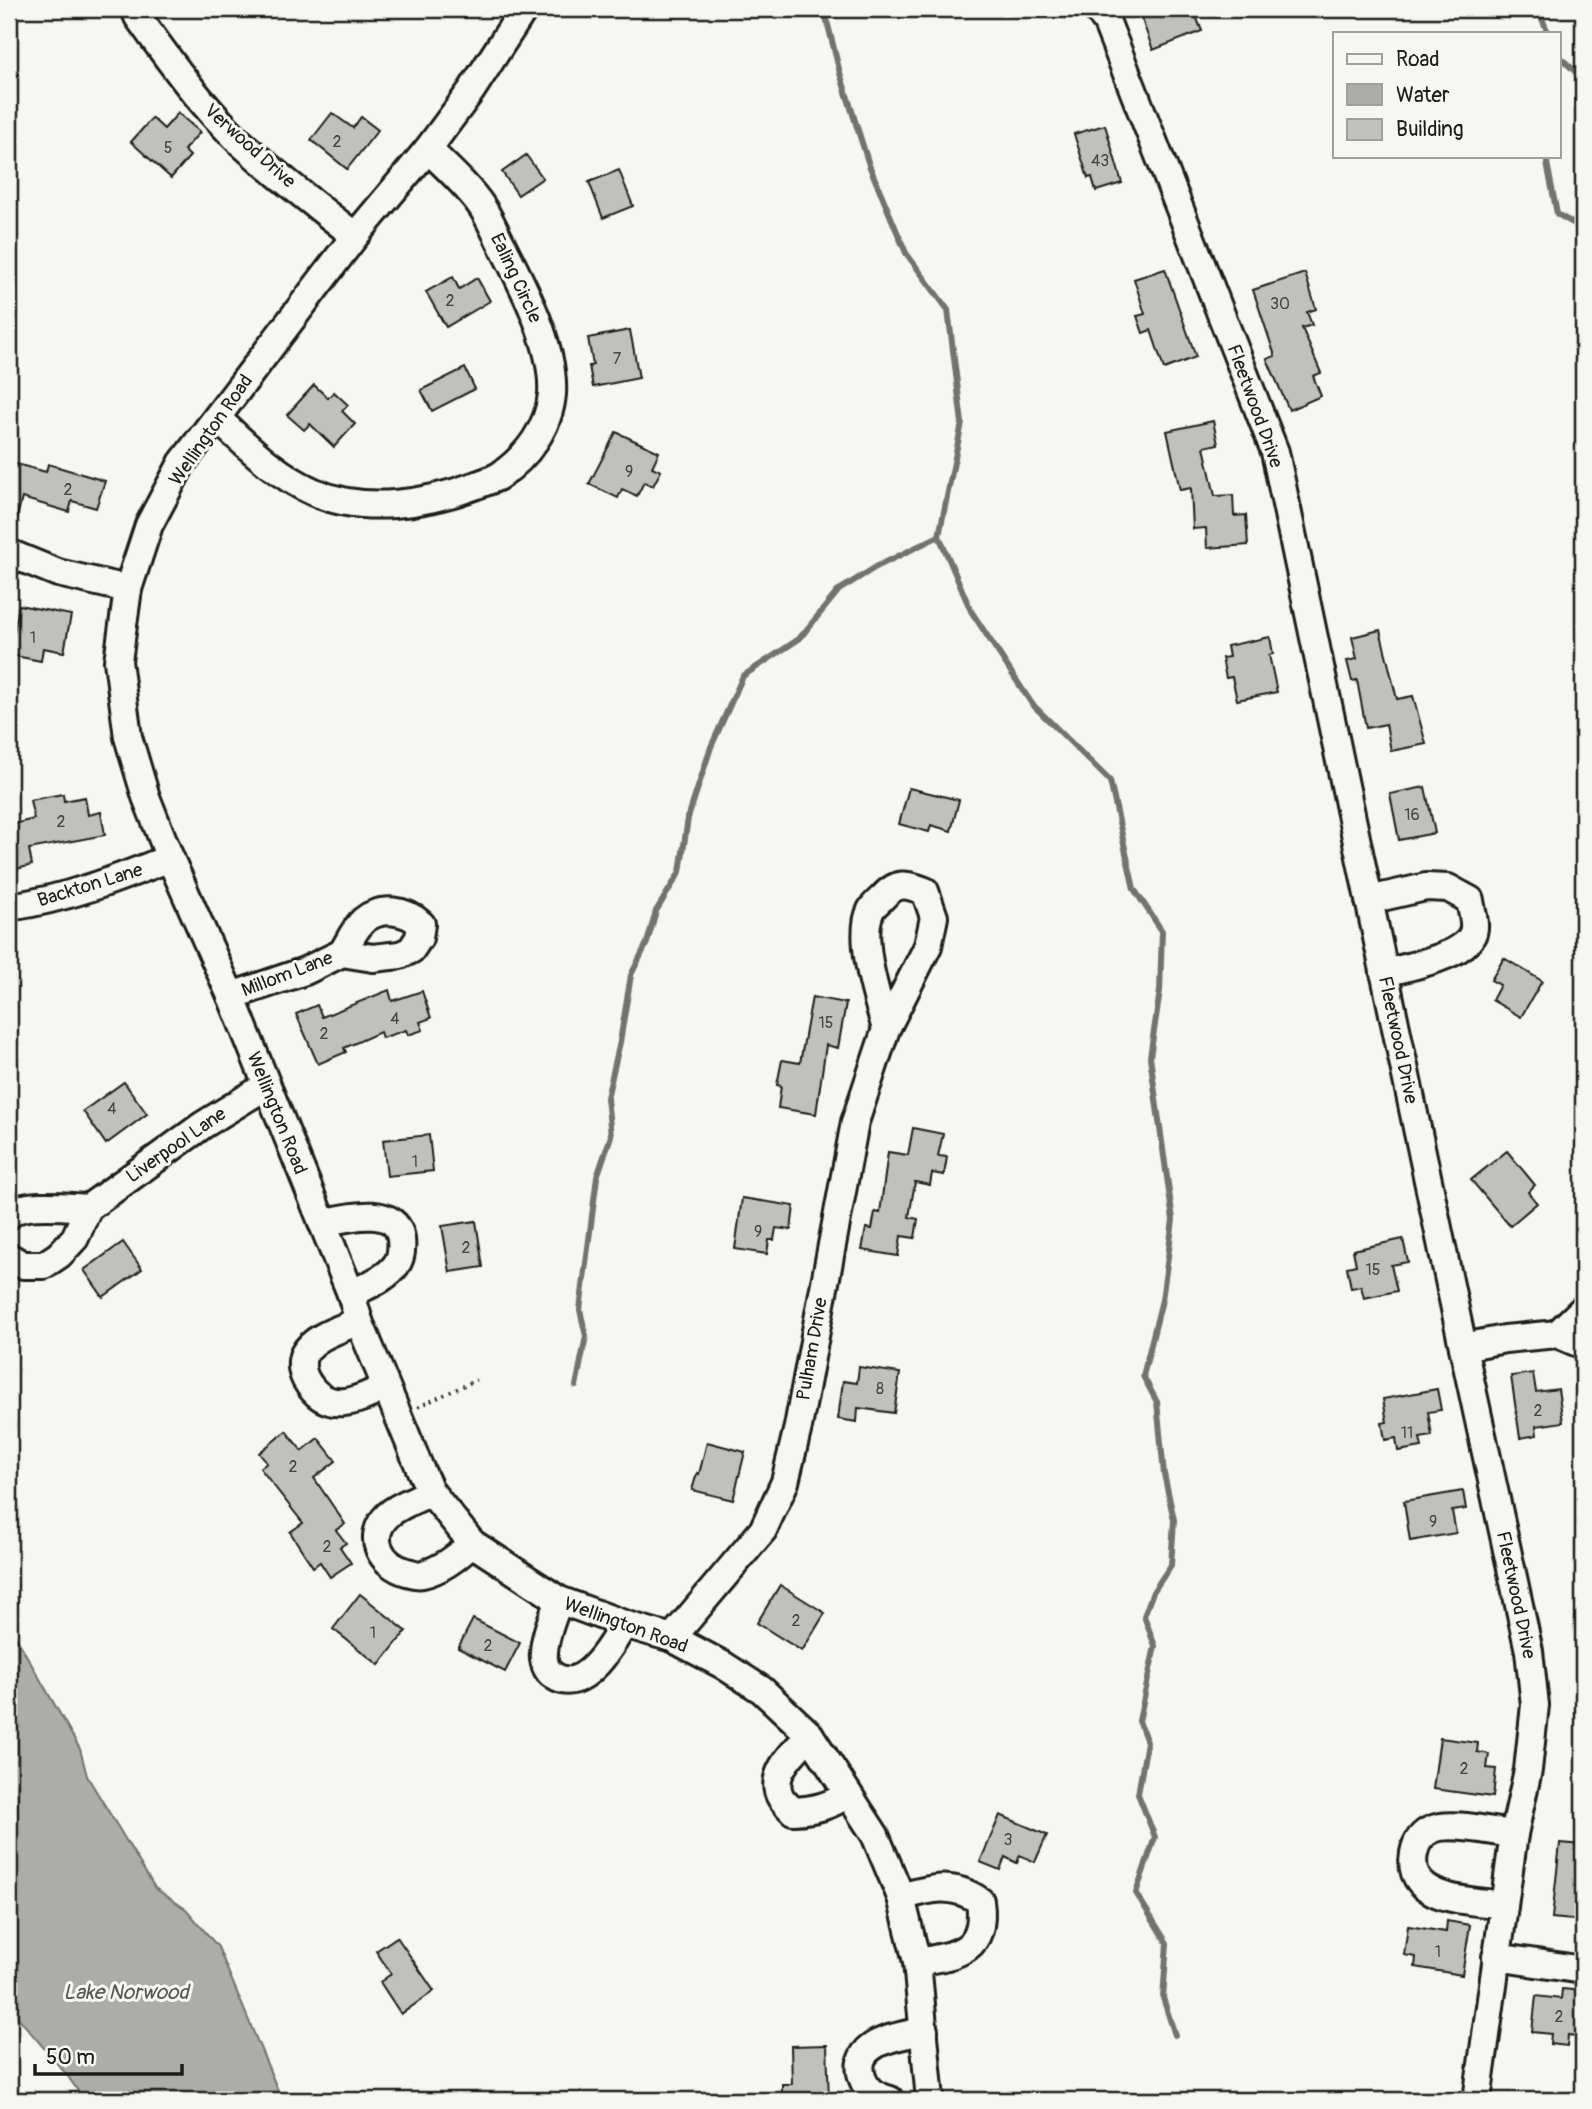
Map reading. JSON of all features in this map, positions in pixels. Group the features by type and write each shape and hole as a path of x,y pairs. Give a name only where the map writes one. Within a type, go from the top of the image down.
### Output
{"street":[{"name":"Verwood Drive","path":"135,9 168,60 201,102 239,141 355,236"},
{"name":"Wellington Road","path":"524,9 471,91 428,149 355,236 182,463 149,525 128,589 118,661 128,737 146,797 170,858 231,996 351,1294 385,1387 431,1492 472,1543 559,1600 672,1638 723,1665 762,1690 810,1735 875,1835 901,1897 917,1962 924,2031 925,2099"},
{"name":"Fleetwood Drive","path":"1097,9 1107,23 1275,452 1529,1651 1535,1705 1528,1770 1514,1834 1477,2100"},
{"name":"Ealing Circle","path":"217,418 254,452 314,492 357,503 405,502 454,493 497,477 526,453 546,423 552,393 550,366 536,317 481,206 428,149"},
{"path":"9,553 58,573 128,589"},
{"name":"Backton Lane","path":"9,906 46,901 90,889 170,858"},
{"name":"Pulham Drive","path":"672,1638 763,1530 785,1482 798,1427 855,1122 886,1029 928,946 934,917 926,891 905,884 889,890 870,911 867,939 869,968 886,1029"},
{"path":"1369,900 1426,887 1448,888 1470,900 1474,930 1467,945 1447,955 1384,973"},
{"name":"Millom Lane","path":"231,996 305,971 342,953"},
{"name":"Liverpool Lane","path":"9,1257 23,1265 44,1265 59,1255 75,1238 88,1208 203,1125 266,1086"},
{"path":"9,1215 13,1210 29,1208 88,1208"},
{"path":"322,1223 356,1215 372,1216 390,1219 400,1229 402,1249 397,1264 384,1277 351,1294"},
{"path":"1557,1334 1583,1309"},
{"path":"359,1321 318,1340 303,1355 302,1373 310,1388 326,1401 341,1403 360,1400 385,1387"},
{"path":"1463,1347 1505,1339 1557,1334 1583,1345"},
{"path":"431,1492 388,1515 379,1530 378,1548 387,1563 402,1571 421,1575 456,1560 472,1543"},
{"path":"559,1600 546,1635 543,1656 548,1672 558,1679 569,1681 585,1675 606,1653 624,1624"},
{"path":"810,1735 782,1766 780,1796 793,1811 813,1810 848,1794"},
{"path":"1504,1905 1431,1892 1418,1881 1412,1870 1414,1852 1419,1838 1434,1828 1449,1826 1514,1834"},
{"path":"901,1897 928,1889 950,1888 967,1892 981,1901 983,1919 978,1936 968,1948 953,1956 917,1962"},
{"path":"1496,1957 1583,1970"},
{"path":"890,2100 876,2096 866,2087 860,2070 862,2057 873,2045 893,2037 924,2031"}],"path":[{"path":"397,1416 476,1380"}],"water":[{"name":"Lake Norwood","path":"9,1625 80,1749 87,1776 155,1888 187,1910 218,1947 282,2100 84,2100 67,2075 9,2007"}],"building":[{"path":"1138,9 1193,9 1202,31 1153,50"},
{"path":"178,113 200,132 184,150 190,156 171,178 131,142 152,118 164,129"},
{"path":"332,113 353,128 361,117 378,130 347,169 311,140"},
{"path":"1105,125 1122,183 1096,191 1092,177 1088,178 1074,134"},
{"path":"526,155 543,178 518,195 502,172"},
{"path":"619,170 633,206 603,218 589,182"},
{"path":"1165,269 1196,357 1164,369 1151,330 1143,333 1137,316 1145,314 1134,279"},
{"path":"1305,273 1316,309 1307,312 1312,325 1302,328 1321,373 1313,376 1321,396 1289,410 1267,359 1275,356 1253,290"},
{"path":"453,277 459,289 477,278 490,301 446,327 426,292"},
{"path":"630,330 639,378 593,387 589,366 593,365 588,338"},
{"path":"465,368 475,389 432,411 421,390"},
{"path":"314,385 328,398 334,392 348,405 342,411 355,424 334,447 310,424 304,430 287,415"},
{"path":"1213,421 1218,444 1204,447 1215,496 1233,495 1234,516 1246,515 1248,545 1207,548 1206,528 1193,529 1191,488 1180,490 1167,431"},
{"path":"616,432 659,452 652,467 661,471 653,486 644,482 637,496 622,489 618,498 589,484"},
{"path":"9,462 46,472 48,464 105,481 96,508 72,501 69,512 22,498 14,528 9,527"},
{"path":"19,605 71,615 64,652 43,648 41,661 10,655"},
{"path":"1380,630 1397,699 1413,696 1426,744 1391,751 1386,724 1366,728 1357,680 1352,681 1347,661 1357,659 1352,637"},
{"path":"1270,637 1273,654 1269,655 1277,692 1237,700 1232,677 1226,678 1222,658 1229,657 1227,646"},
{"path":"1425,787 1435,833 1399,840 1390,794"},
{"path":"909,788 959,800 951,831 931,825 929,832 899,824"},
{"path":"63,794 64,801 85,797 88,815 101,812 105,835 29,849 32,865 9,871 9,825 34,819 30,800"},
{"path":"1504,958 1542,981 1521,1017 1492,1000 1500,985 1491,980"},
{"path":"389,990 392,1001 422,991 431,1018 420,1022 423,1030 408,1035 406,1030 382,1038 380,1032 344,1048 346,1052 318,1064 296,1014 317,1005 322,1017"},
{"path":"812,997 846,1003 838,1048 826,1045 816,1114 778,1108 781,1086 777,1085 782,1060 800,1063"},
{"path":"124,1082 147,1114 106,1144 83,1111"},
{"path":"913,1128 943,1134 938,1156 947,1157 944,1175 932,1173 930,1185 915,1182 909,1217 918,1219 915,1238 901,1236 898,1256 862,1250 866,1228 872,1229 875,1212 880,1213 888,1152 908,1155"},
{"path":"429,1135 433,1171 387,1176 383,1140"},
{"path":"1507,1151 1535,1185 1528,1192 1537,1203 1510,1226 1471,1180"},
{"path":"742,1198 794,1206 791,1230 776,1228 774,1240 769,1240 767,1254 735,1249"},
{"path":"476,1221 483,1267 450,1272 442,1226"},
{"path":"1403,1239 1408,1262 1391,1265 1397,1291 1364,1298 1361,1286 1351,1288 1347,1267 1356,1265 1353,1250"},
{"path":"123,1242 142,1269 103,1297 84,1270"},
{"path":"859,1367 900,1373 894,1413 858,1408 857,1422 838,1419 843,1381 857,1383"},
{"path":"1533,1373 1536,1392 1558,1389 1563,1422 1536,1426 1537,1435 1520,1438 1511,1376"},
{"path":"1437,1389 1441,1410 1428,1412 1432,1436 1420,1438 1422,1447 1398,1451 1396,1438 1385,1440 1382,1423 1387,1422 1383,1399"},
{"path":"286,1431 302,1451 318,1438 336,1461 314,1478 345,1524 336,1530 346,1543 340,1547 351,1563 330,1577 320,1562 313,1567 290,1532 303,1523 260,1468 267,1463 259,1453"},
{"path":"707,1442 745,1452 733,1500 692,1490"},
{"path":"1463,1491 1466,1509 1452,1511 1456,1533 1410,1541 1404,1501"},
{"path":"780,1585 825,1613 802,1651 757,1623"},
{"path":"360,1594 406,1631 379,1665 333,1629"},
{"path":"473,1619 520,1643 505,1672 458,1648"},
{"path":"1440,1738 1478,1743 1477,1752 1489,1754 1487,1768 1496,1769 1493,1797 1433,1789"},
{"path":"1000,1815 1047,1835 1035,1862 1020,1855 1017,1863 1005,1857 1000,1870 980,1862"},
{"path":"1560,1843 1583,1845 1583,1921 1552,1918"},
{"path":"1447,1921 1470,1925 1462,1975 1415,1967 1416,1957 1404,1955 1408,1926 1446,1932"},
{"path":"397,1937 434,1991 401,2014 380,1982 391,1974 376,1951"},
{"path":"1562,1989 1583,1991 1583,2037 1568,2035 1567,2046 1550,2044 1551,2034 1532,2032 1536,1996 1561,1999"},
{"path":"827,2045 829,2100 782,2100 782,2084 792,2084 791,2046"}],"waterway":[{"path":"824,9 840,73 869,165 906,253 948,310 962,423 939,536 971,611 1032,704 1110,781 1134,889 1162,931 1160,991 1150,1057 1173,1220 1162,1300 1143,1376 1157,1402 1164,1474 1174,1520 1171,1565 1153,1592 1144,1616 1155,1646 1139,1721 1147,1742 1138,1794 1155,1837 1136,1893 1167,1943 1163,1998 1175,2035"},
{"path":"1538,9 1548,32"},
{"path":"1560,57 1583,79"},
{"path":"1548,158 1547,163 1557,214 1583,229"},
{"path":"576,1386 586,1336 580,1310 597,1177 611,1136 607,1098 631,975 647,943 656,911 680,872 688,818 711,747 743,676 799,639 839,590 876,567 939,536"}]}
